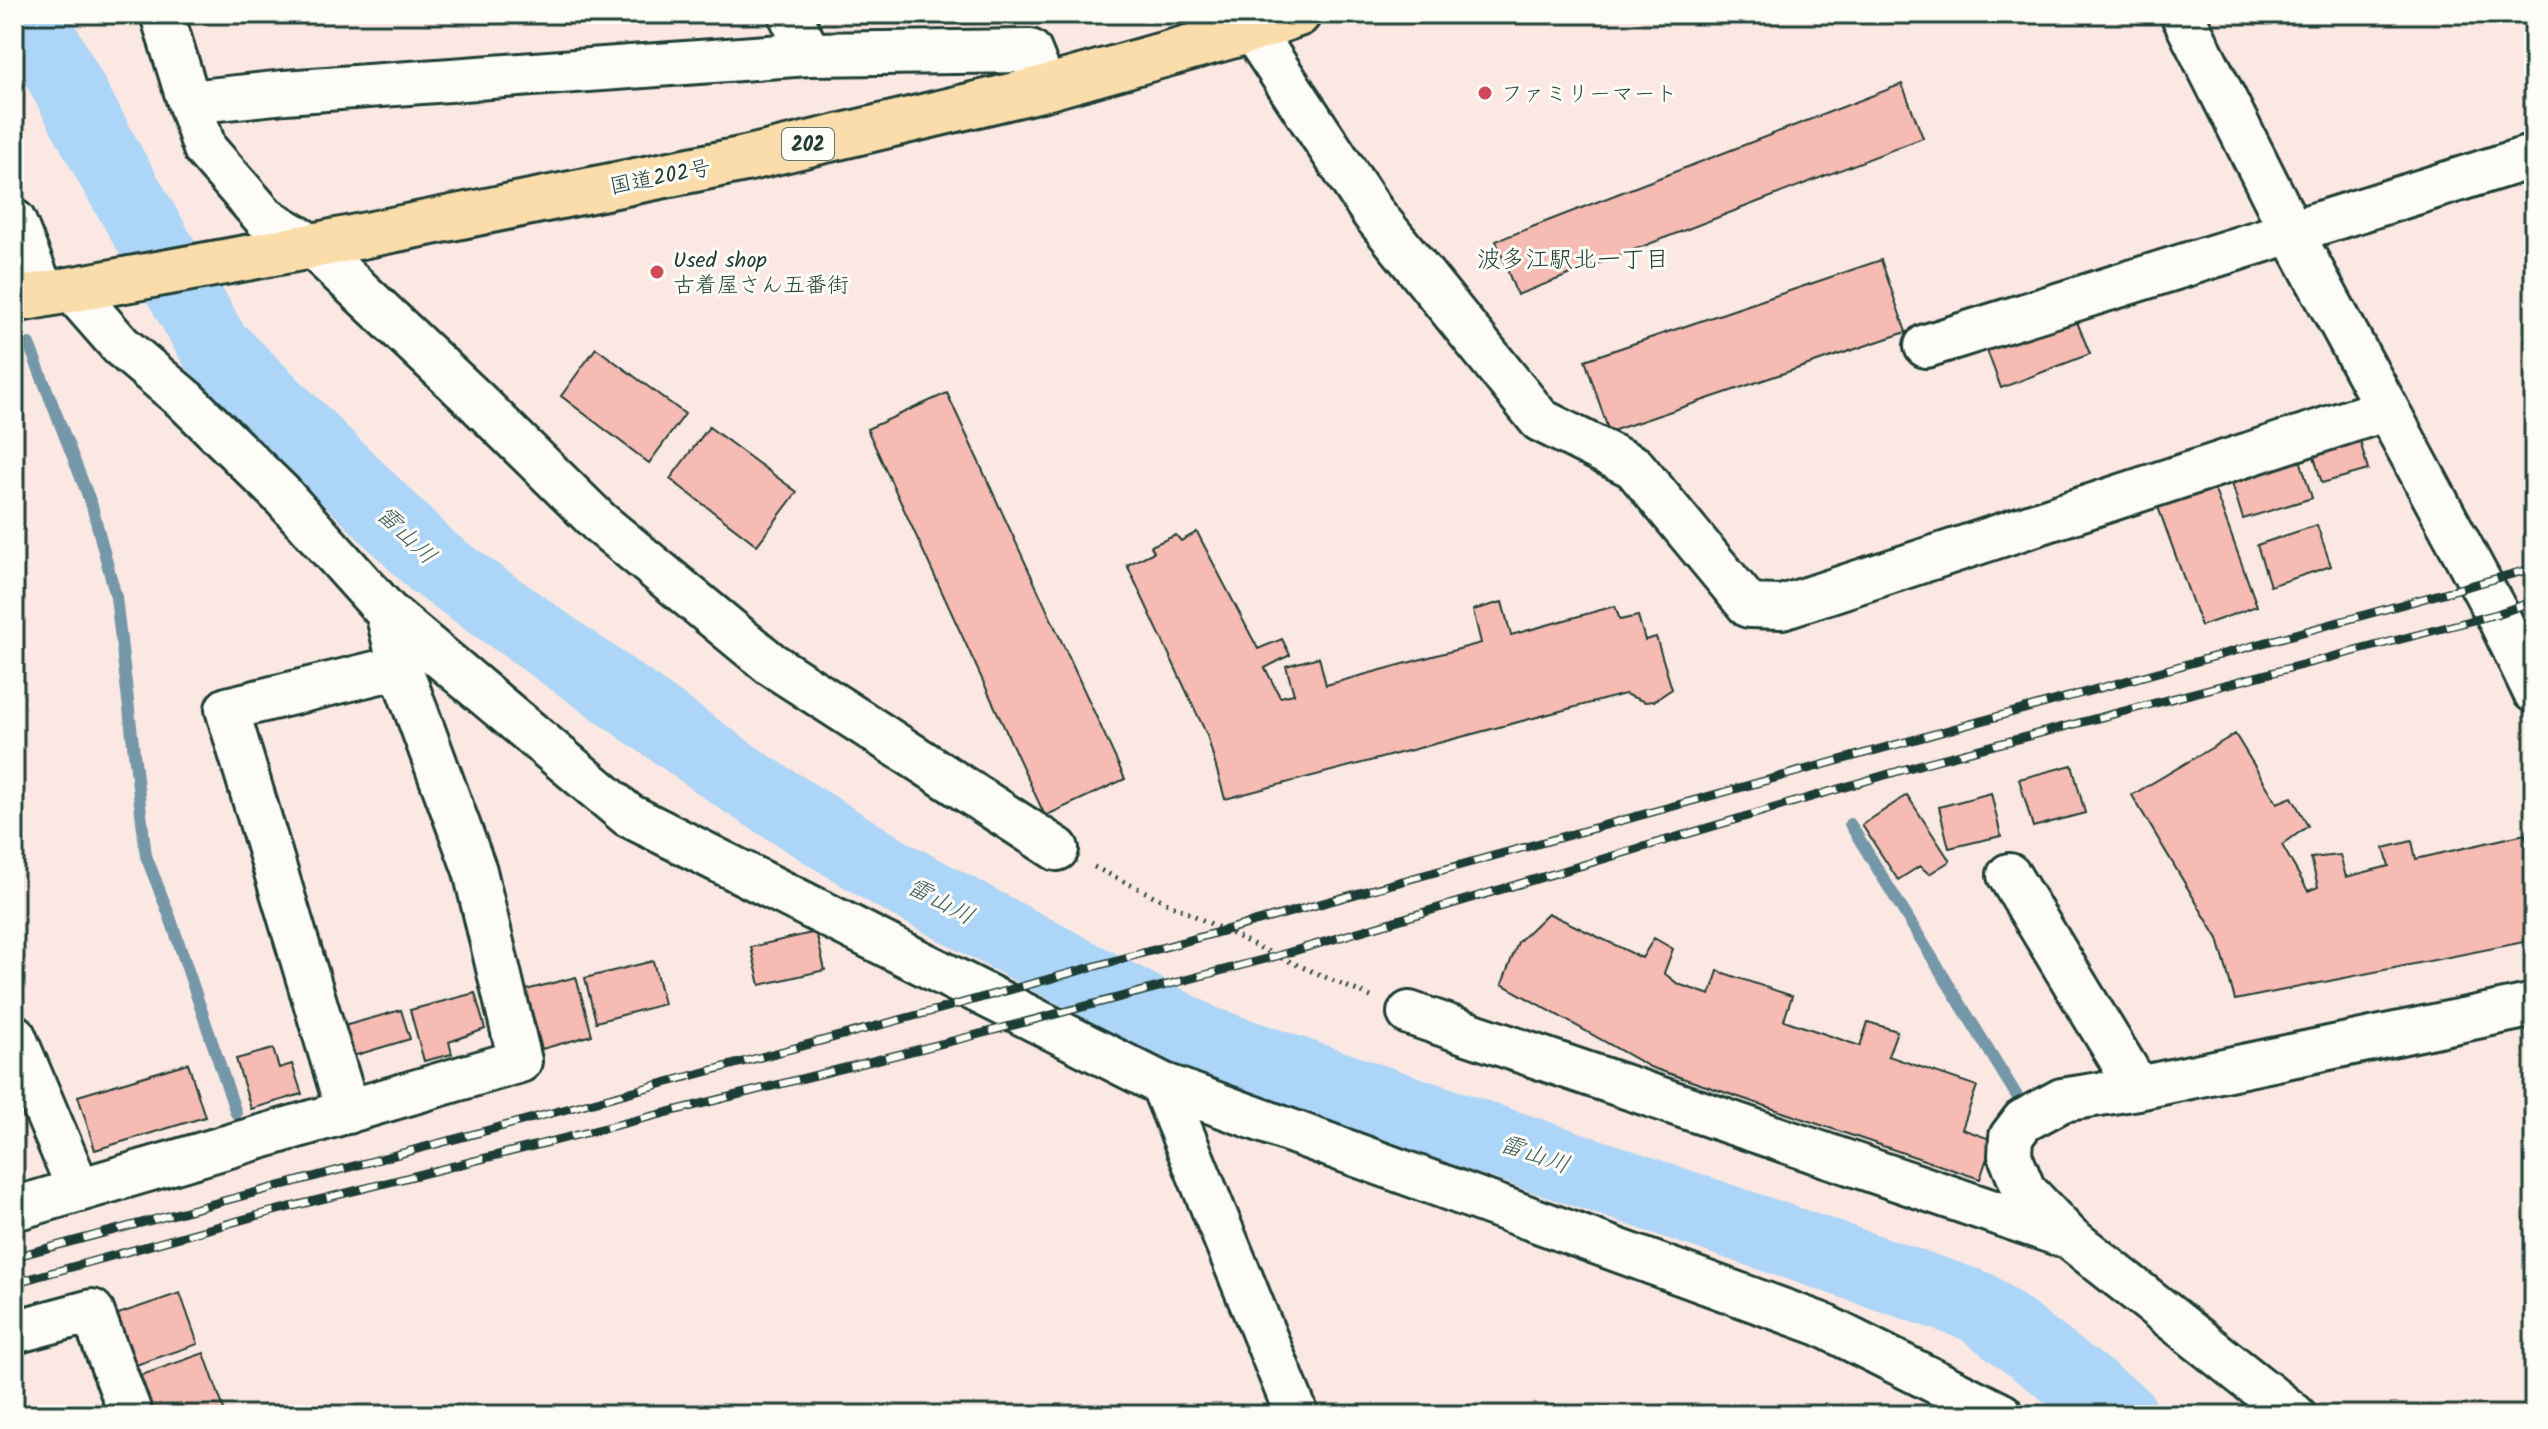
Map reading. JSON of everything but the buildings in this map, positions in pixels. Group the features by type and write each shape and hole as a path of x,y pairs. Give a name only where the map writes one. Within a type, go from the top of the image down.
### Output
{"highway":[{"name":"国道202号","path":"60,291 312,246 745,159 1045,88 1252,30 1298,14"}],"street":[{"path":"162,14 205,149 265,218 312,246 599,522 771,664 1057,849"},
{"path":"790,14 809,54"},
{"path":"2182,14 2292,233 2497,614 2534,691"},
{"path":"1252,30 1373,213 1540,420 1634,467 1749,606 1782,607 2387,409"},
{"path":"189,102 285,92 809,54 1030,51 1045,88"},
{"path":"1926,346 2534,156"},
{"path":"14,221 60,291 185,400 281,494 387,612 628,815 1162,1084 1820,1324 2002,1415"},
{"path":"14,1209 520,1061 475,871 400,667 387,612"},
{"path":"348,1112 227,709 400,667"},
{"path":"2009,875 2138,1088"},
{"path":"2294,1415 2070,1238 2024,1190 2010,1156 2011,1137 2023,1121 2062,1100 2138,1088 2534,1005"},
{"path":"1409,1013 2070,1238"},
{"path":"14,1036 79,1190"},
{"path":"1162,1084 1297,1415"},
{"path":"14,1332 92,1311 131,1415"}],"path":[{"path":"1057,849 1277,956 1409,1013"}],"waterway":[{"name":"雷山川","path":"33,14 37,29 111,167 214,346 434,563 747,784 891,874 1203,1041 1978,1307 2122,1415"},
{"path":"29,344 92,506 116,597 146,856 170,917 236,1113"},
{"path":"1850,824 2017,1096"}],"railway":[{"path":"14,1257 944,1008 2534,568"},
{"path":"14,1283 270,1212 1277,956 1929,762 2497,614 2534,601"}],"place":[{"name":"ファミリーマート","path":"1485,93"},
{"name":"Used shop 古着屋さん五番街","path":"657,272"}],"district":[{"name":"波多江駅北一丁目","path":"1573,259"}]}
